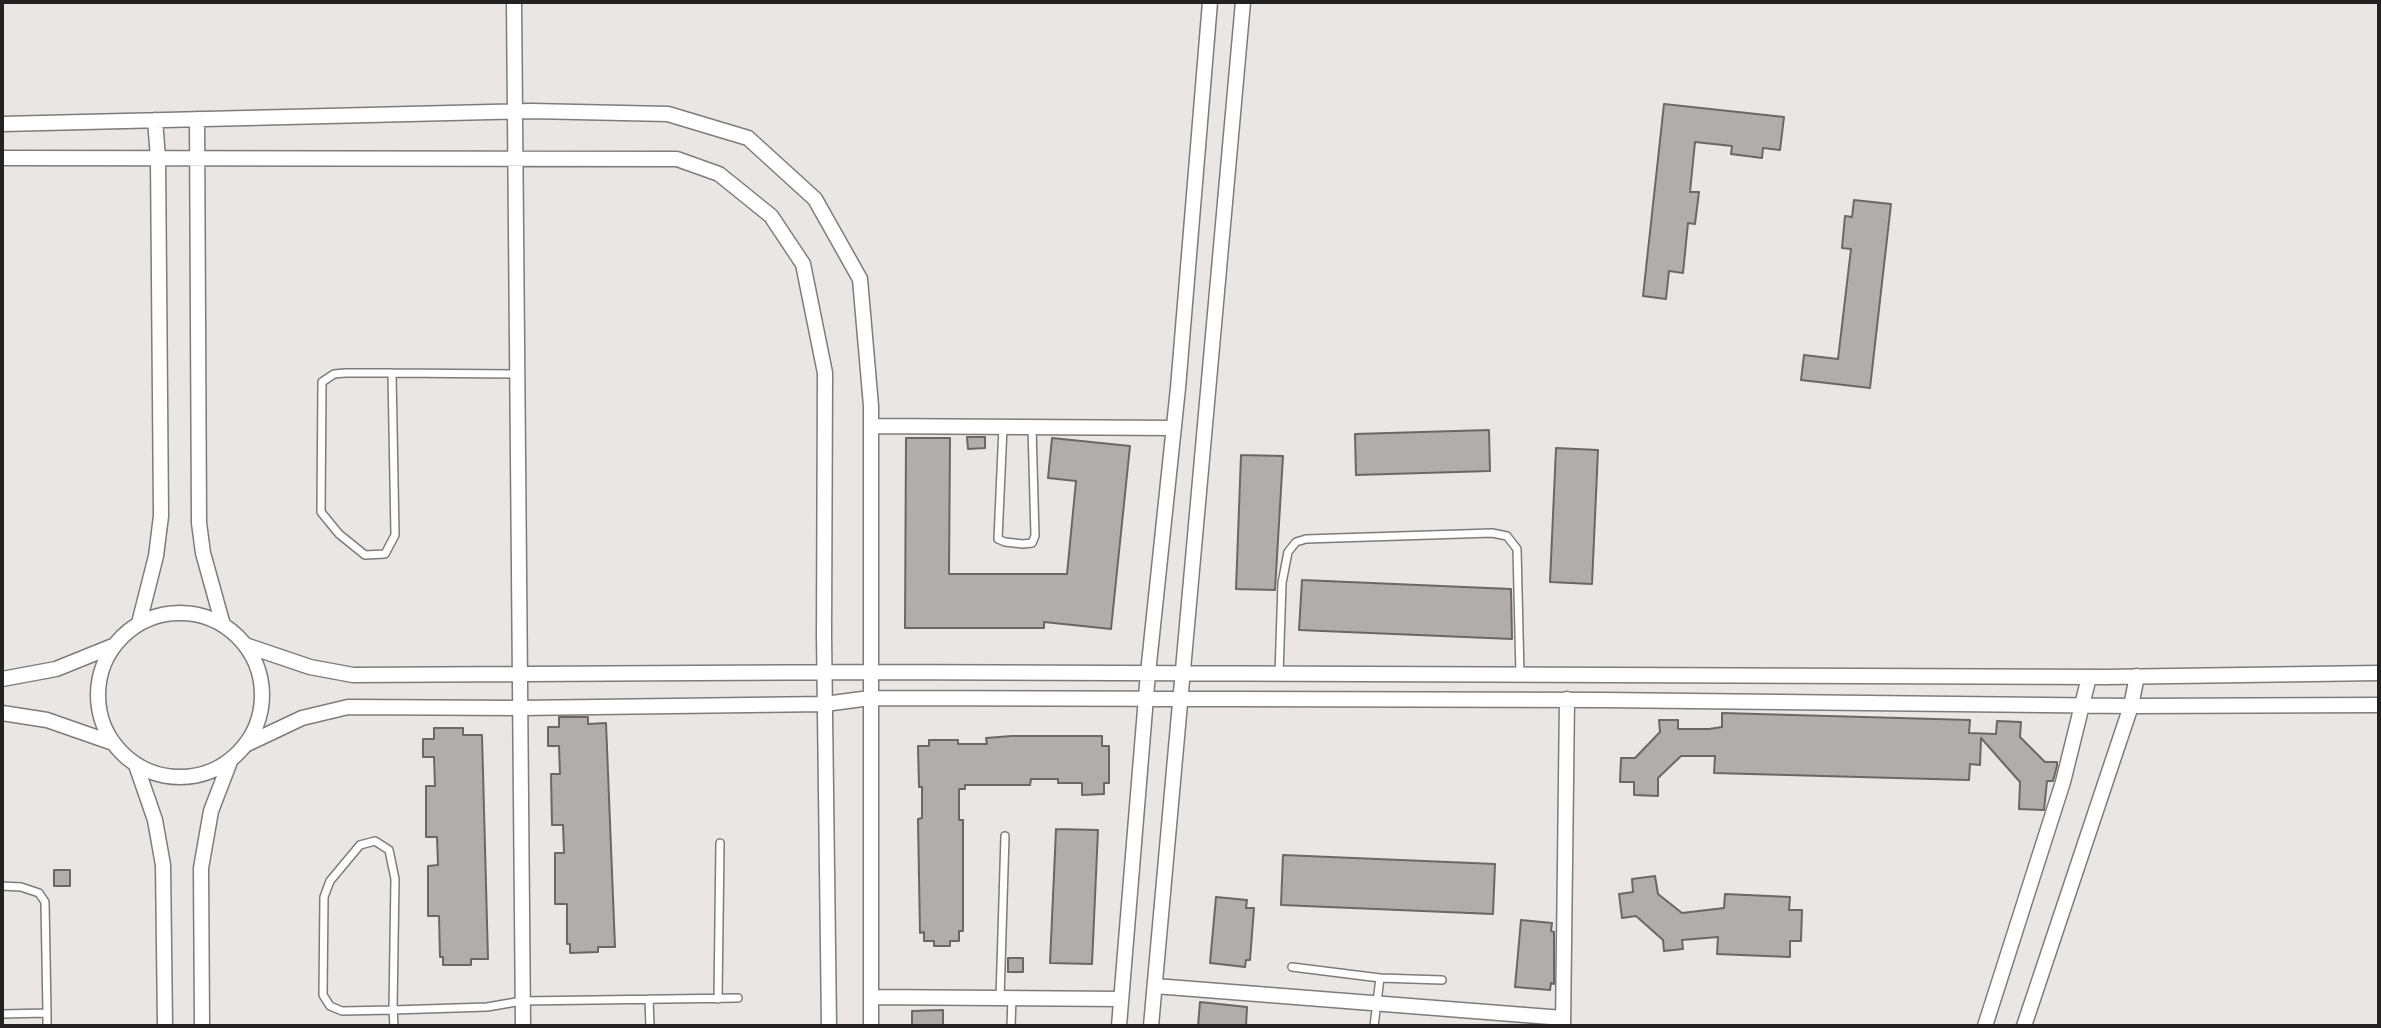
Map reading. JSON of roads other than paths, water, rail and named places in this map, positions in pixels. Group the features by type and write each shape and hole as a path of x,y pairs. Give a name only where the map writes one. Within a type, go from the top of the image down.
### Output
{"street":[{"path":"514,2 523,1026"},
{"path":"1119,1026 1210,2"},
{"path":"1151,1026 1243,2"},
{"path":"2,124 531,111 668,114 748,138 815,199 860,279 871,426 871,1026"},
{"path":"197,119 199,523 203,553 223,625"},
{"path":"139,623 156,556 161,516 158,158 155,120"},
{"path":"2,158 677,159 719,174 771,216 803,264 825,373 829,1026"},
{"path":"871,426 1174,428"},
{"path":"2,679 56,669 113,646 139,623 173,612 208,617 223,625 245,645 256,663 261,684 261,706 255,727 245,745 232,758 195,776 165,775 136,765 113,743 102,720 97,695 101,670 113,646"},
{"path":"245,645 310,667 353,675 870,672 2089,677 2379,673"},
{"path":"2024,1026 2131,706 2137,676"},
{"path":"1985,1026 2063,782 2089,677"},
{"path":"245,745 302,718 348,707 825,704 870,698 2379,705"},
{"path":"1155,986 1563,1022 1567,699"},
{"path":"2,713 47,720 113,743"},
{"path":"202,1026 201,868 211,811 232,758"},
{"path":"136,765 155,820 163,865 165,1026"},
{"path":"871,997 1121,999"}],"lane":[{"path":"392,373 395,535 385,554 365,555 339,534 321,512 322,382 334,374 392,373 517,374"},
{"path":"1003,427 998,539 1023,544 1032,543 1035,536 1032,427"},
{"path":"1279,674 1282,583 1288,552 1296,542 1306,539 1492,533 1507,536 1517,549 1520,675"},
{"path":"1005,836 1006,998 1011,1026"},
{"path":"394,1026 393,1010 395,879 389,850 375,841 360,845 330,881 324,897 323,995 330,1006 342,1011 393,1010 487,1007 522,1001 738,998"},
{"path":"718,999 720,843"},
{"path":"2,886 21,887 39,893 45,902 47,1026"},
{"path":"1292,967 1380,978 1442,980"},
{"path":"1374,1026 1380,978"},
{"path":"649,999 650,1026"},
{"path":"2,1014 47,1013"}]}
